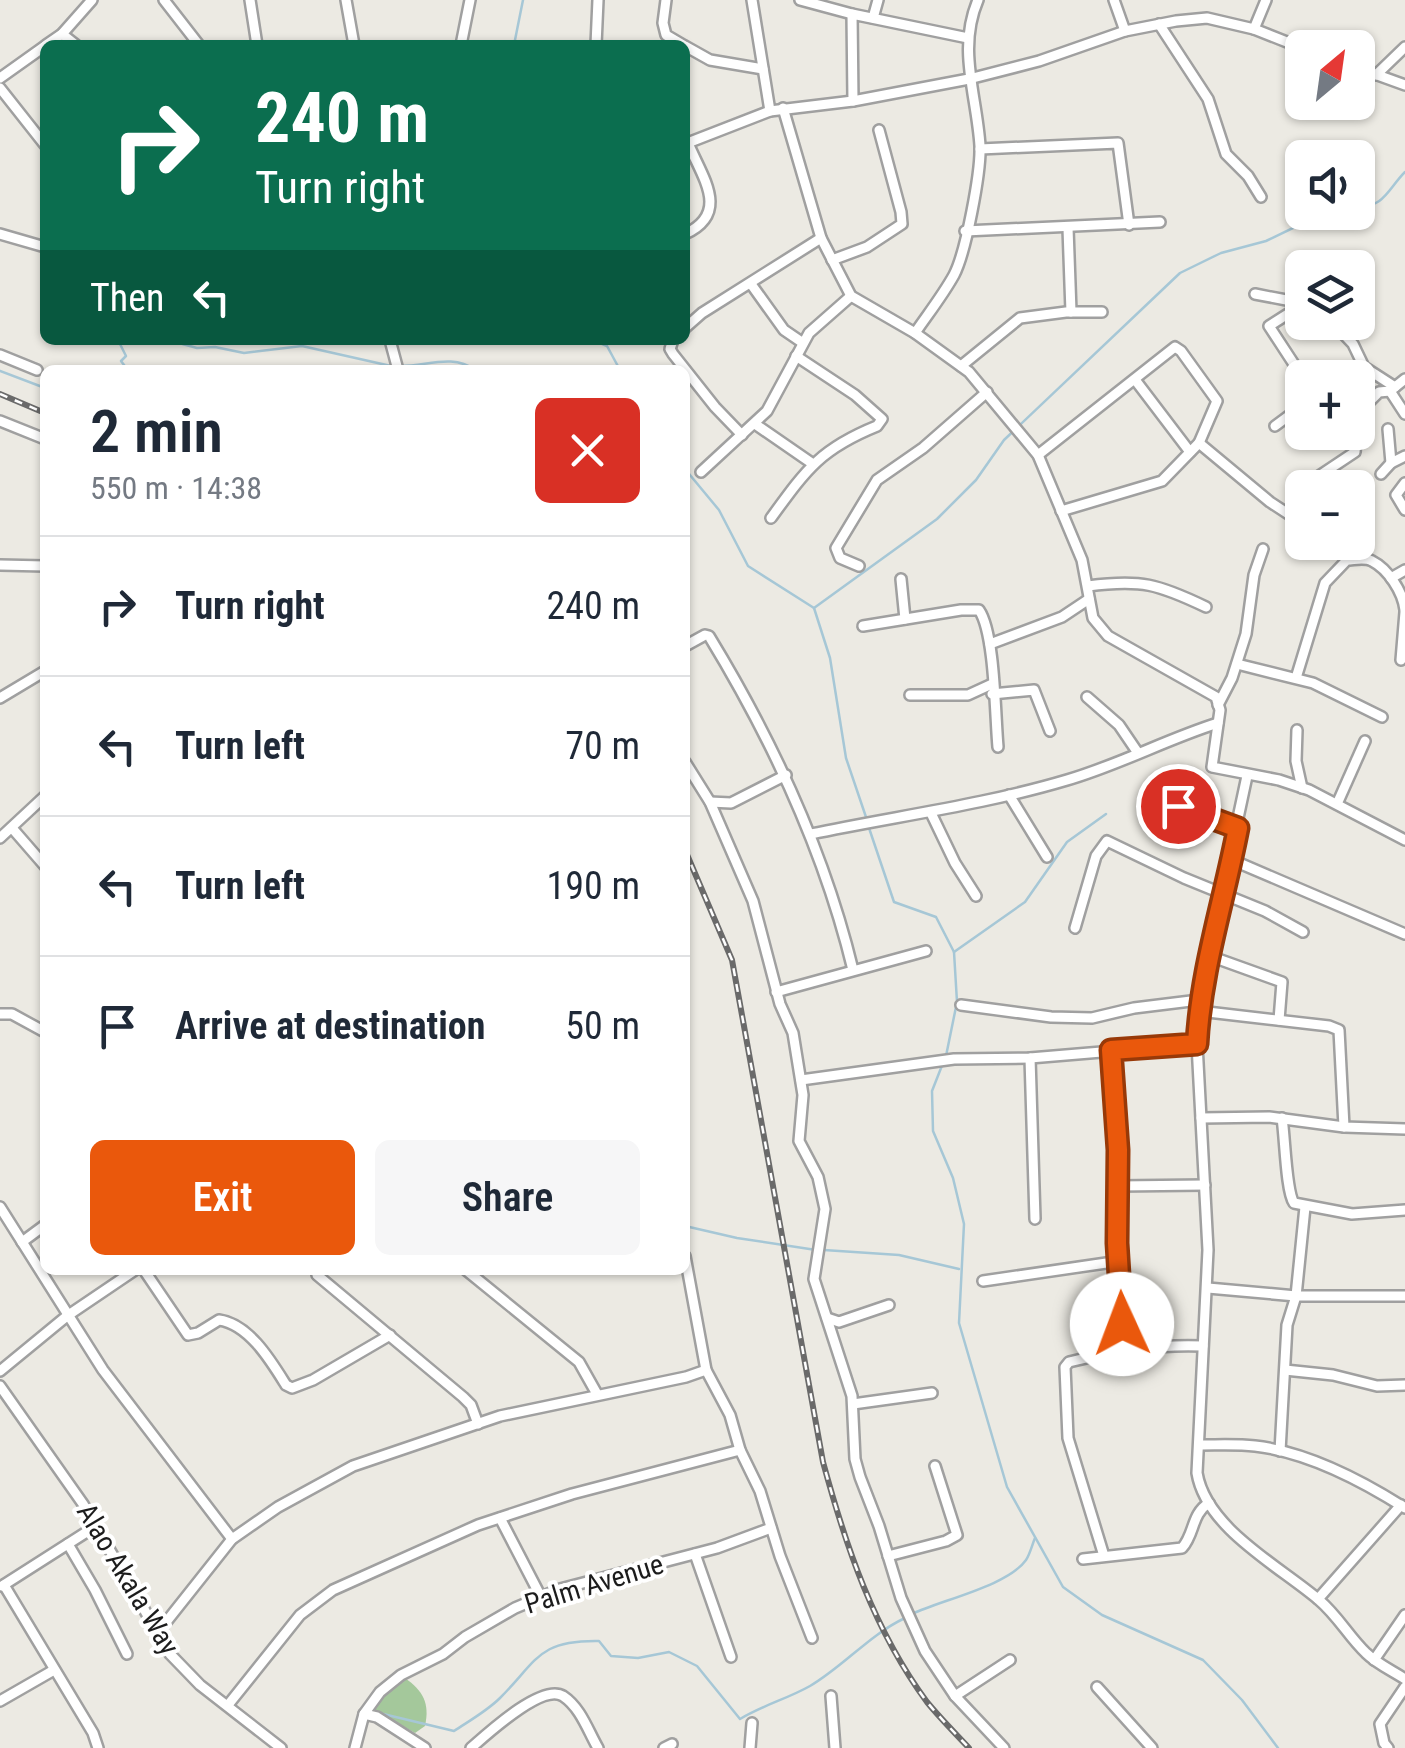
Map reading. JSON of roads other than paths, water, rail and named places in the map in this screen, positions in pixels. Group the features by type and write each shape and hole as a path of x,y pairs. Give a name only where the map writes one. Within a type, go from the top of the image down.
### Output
{"street":[{"path":"54,40 92,0"},
{"path":"164,0 195,40"},
{"path":"250,0 256,40"},
{"path":"346,0 353,40"},
{"path":"462,40 470,0"},
{"path":"596,40 598,0"},
{"path":"666,0 664,28 672,40"},
{"path":"752,0 770,111"},
{"path":"800,0 968,38"},
{"path":"874,18 878,0"},
{"path":"916,333 953,276 966,231 980,149 969,80 968,38 978,0"},
{"path":"1114,0 1125,31"},
{"path":"1254,29 1266,0"},
{"path":"852,14 853,101"},
{"path":"690,141 770,111 969,80 1159,24 1207,18 1285,41"},
{"path":"1159,24 1208,99 1226,154 1248,176 1261,197"},
{"path":"62,34 70,40"},
{"path":"1405,47 1376,75 1405,85"},
{"path":"0,78 40,50"},
{"path":"690,50 710,60 763,69"},
{"path":"0,88 40,139"},
{"path":"783,108 821,238 852,296 916,333 961,366 1038,455 1082,560 1093,618 1102,630 1216,697 1218,724 1212,767 1302,788 1405,838"},
{"path":"832,260 867,247 902,224 879,130"},
{"path":"980,149 1118,143 1128,225"},
{"path":"690,152 711,200 711,210 698,228 690,232"},
{"path":"966,231 1160,222"},
{"path":"1068,228 1071,312"},
{"path":"0,234 40,246"},
{"path":"690,324 821,238"},
{"path":"751,284 784,330 803,343"},
{"path":"1255,294 1285,300"},
{"path":"702,472 766,410 818,322 852,296"},
{"path":"961,366 1020,318 1102,312"},
{"path":"1285,316 1270,326 1292,360"},
{"path":"1349,340 1364,368 1392,389 1405,414"},
{"path":"1038,455 1178,348 1217,401 1198,443 1162,481 1061,511"},
{"path":"0,354 37,370"},
{"path":"771,518 827,450 882,420 855,395 796,356"},
{"path":"690,375 742,435"},
{"path":"1375,396 1405,379"},
{"path":"1136,380 1190,452"},
{"path":"860,566 840,558 836,548 873,485 987,392"},
{"path":"1276,426 1285,419"},
{"path":"0,421 40,437"},
{"path":"754,424 813,464"},
{"path":"1388,429 1391,463"},
{"path":"1198,443 1285,512"},
{"path":"1328,470 1355,450"},
{"path":"1380,474 1405,456"},
{"path":"1405,483 1396,495 1405,510"},
{"path":"1218,704 1237,664 1248,627 1254,576 1263,549"},
{"path":"1296,678 1325,583 1347,560"},
{"path":"1370,560 1391,578 1404,600 1400,660"},
{"path":"0,565 40,566"},
{"path":"1391,578 1405,570"},
{"path":"901,578 906,619"},
{"path":"1088,586 1156,584 1206,607"},
{"path":"990,644 1062,617 1089,599"},
{"path":"863,626 979,610 990,644 998,748"},
{"path":"690,643 709,636 786,775 812,834 852,970"},
{"path":"1237,664 1296,678 1382,717"},
{"path":"0,698 40,675"},
{"path":"910,695 1034,690 1050,731"},
{"path":"1086,697 1119,725 1138,753"},
{"path":"812,834 931,813 1072,779 1218,724"},
{"path":"1297,730 1296,761 1302,788"},
{"path":"1338,804 1365,741"},
{"path":"1283,782 1296,761"},
{"path":"690,770 710,802 752,901 776,992 793,1032 801,1080 799,1141 815,1169 825,1209 814,1278 853,1404 855,1458 901,1598 925,1651 954,1696 1004,1748"},
{"path":"710,802 730,803 786,775"},
{"path":"1248,776 1199,1005 1197,1044 1208,1288 1199,1486 1209,1503 1251,1548 1318,1600 1374,1660 1405,1683 1380,1724 1388,1748"},
{"path":"1008,795 1047,857"},
{"path":"0,838 40,801"},
{"path":"1178,806 1238,828"},
{"path":"931,813 976,896"},
{"path":"12,828 40,860"},
{"path":"1075,928 1096,856 1107,841 1265,911 1303,932"},
{"path":"1232,860 1405,934"},
{"path":"776,992 926,952"},
{"path":"1207,955 1280,980 1280,1020"},
{"path":"960,1005 1051,1017 1092,1018 1134,1008 1199,1005 1329,1026 1340,1032 1344,1128"},
{"path":"0,1014 12,1014 40,1029"},
{"path":"801,1080 954,1059 1030,1058 1197,1044"},
{"path":"1111,1050 1122,1350"},
{"path":"1030,1058 1035,1219"},
{"path":"1201,1118 1282,1118 1344,1128 1405,1129"},
{"path":"1282,1118 1288,1194 1294,1203 1352,1214 1405,1210"},
{"path":"1118,1186 1205,1185"},
{"path":"0,1207 40,1272"},
{"path":"1280,1451 1288,1325 1296,1296 1306,1207"},
{"path":"22,1242 40,1229"},
{"path":"983,1280 1120,1261"},
{"path":"42,1275 103,1370 232,1539"},
{"path":"0,1371 67,1316 127,1275"},
{"path":"147,1275 187,1334 198,1334 219,1320 233,1324 254,1340 292,1388 314,1380 390,1335"},
{"path":"317,1275 464,1397 478,1424"},
{"path":"472,1275 578,1362 598,1394"},
{"path":"688,1275 706,1370 730,1415 812,1638"},
{"path":"1208,1288 1296,1296 1405,1296"},
{"path":"827,1318 839,1322 889,1305"},
{"path":"1104,1556 1068,1438 1064,1373 1068,1362 1122,1350 1175,1344 1203,1346"},
{"path":"159,1631 232,1539 278,1507 353,1466 520,1410 706,1370"},
{"path":"1285,1370 1333,1375 1378,1386 1405,1384"},
{"name":"Alao Akala Way","path":"0,1386 96,1526 170,1654 200,1684 280,1748"},
{"path":"853,1404 932,1393"},
{"path":"1201,1445 1255,1446 1280,1451 1363,1482 1403,1506 1318,1600"},
{"path":"228,1705 312,1604 332,1590 500,1518 572,1494 740,1450"},
{"path":"888,1556 958,1535 936,1466"},
{"path":"1082,1559 1182,1548 1188,1542 1198,1512 1209,1503"},
{"path":"500,1518 541,1597"},
{"path":"96,1526 2,1586 94,1734 98,1748"},
{"name":"Palm Avenue","path":"355,1748 364,1714 380,1692 489,1622 541,1597 695,1554 770,1528"},
{"path":"68,1544 127,1654"},
{"path":"695,1554 731,1656"},
{"path":"1374,1660 1405,1616"},
{"path":"954,1696 1010,1660"},
{"path":"0,1702 54,1670"},
{"path":"1097,1687 1152,1748"},
{"path":"471,1748 542,1695 554,1693 564,1696 584,1720 598,1748"},
{"path":"830,1696 835,1748"},
{"path":"364,1714 377,1717 425,1748"},
{"path":"750,1748 752,1723"}],"waterway":[{"path":"515,40 523,0"},
{"path":"1375,204 1405,172"},
{"path":"814,608 937,519 976,480 1004,440 1180,273 1221,253 1266,241 1289,230"},
{"path":"120,345 126,356 121,361 124,365"},
{"path":"186,345 244,353 302,346 387,365"},
{"path":"605,345 617,365"},
{"path":"411,365 466,365"},
{"path":"0,371 40,386"},
{"path":"690,475 719,510 748,566 814,608 830,658 846,758 867,820"},
{"path":"954,952 1025,902 1067,842 1106,814"},
{"path":"869,828 894,902 936,917 954,952 957,1002 946,1056"},
{"path":"943,1063 932,1091 933,1131 953,1178 964,1224 959,1323 1007,1487 1063,1587 1102,1615 1203,1660 1242,1700 1278,1748"},
{"path":"690,1227 816,1250"},
{"path":"824,1250 899,1255 959,1269"},
{"path":"912,1614 1005,1577 1026,1560 1035,1538"},
{"path":"379,1713 454,1731 495,1703 541,1655 563,1644 599,1641 611,1656 638,1658 669,1652 697,1666 740,1719 810,1686 905,1618"}],"railway":[{"path":"0,394 40,411"},
{"path":"690,862 732,960 823,1462 841,1525 877,1617 908,1675 969,1748"}]}
